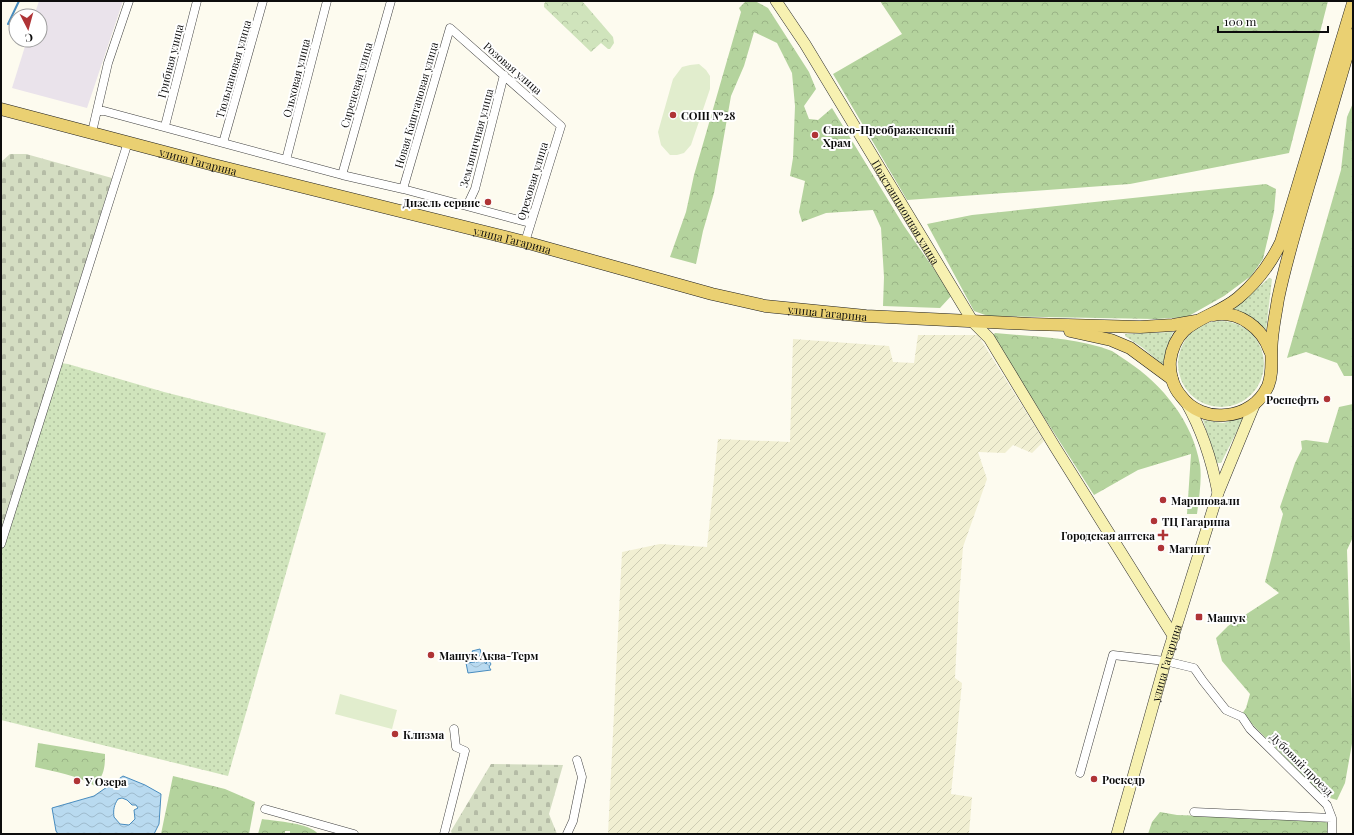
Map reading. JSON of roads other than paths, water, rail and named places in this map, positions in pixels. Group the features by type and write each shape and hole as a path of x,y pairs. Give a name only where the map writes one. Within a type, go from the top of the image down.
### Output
{"main road":[{"path":"1353,3 1281,242 1274,256 1262,275 1250,288 1225,308 1200,319 1185,329 1177,340 1172,352 1170,366 1172,379 1180,396 1196,410 1220,416 1238,413 1255,403 1262,395 1270,378 1272,369 1271,354 1273,328 1278,299 1290,250 1353,35"},
{"name":"улица Гагарина","path":"1,109 210,164 525,242 712,294 765,306 866,316 1031,324"},
{"path":"1031,324 1140,327 1173,325 1217,314 1229,315 1246,321 1260,333 1267,343 1271,354"},
{"path":"1031,324 1090,334 1111,340 1130,348 1172,379"}],"street":[{"path":"92,132 108,63 129,1"},
{"name":"Грибная улица","path":"165,126 197,1"},
{"name":"Тюльпановая улица","path":"223,143 263,1"},
{"name":"Ольховая улица","path":"286,160 327,1"},
{"name":"Сиреневая улица","path":"342,175 391,1"},
{"name":"Подстанционная улица","path":"776,1 805,44 973,322 989,338 1055,447 1174,637"},
{"name":"Розовая улица","path":"450,28 561,126"},
{"name":"Новая Каштановая улица","path":"403,189 450,28"},
{"name":"Земляничная улица","path":"467,206 475,189 504,75"},
{"path":"97,111 104,111 165,126 342,175 403,189 530,223"},
{"name":"Ореховая улица","path":"525,242 561,126"},
{"path":"1,544 128,142"},
{"path":"1186,402 1207,449 1218,493"},
{"name":"улица Гагарина","path":"1117,834 1165,661 1174,637 1218,493 1255,403"},
{"name":"Дубовый проезд","path":"1080,773 1113,655 1165,661 1194,668 1226,710 1242,717 1250,729 1327,805 1332,818"},
{"path":"444,834 465,751 456,747 454,729"},
{"path":"567,834 572,821 582,777 577,760"},
{"path":"265,809 354,834"},
{"path":"1194,812 1332,818 1332,834"}],"water":[{"path":"480,649 482,656 476,656 476,662 484,661 486,664 487,661 489,661 491,664 489,667 491,670 468,673 466,663 475,662 475,656 472,651"},
{"path":"123,776 145,785 161,794 159,824 154,834 58,834 56,831 52,808 94,796","holes":["122,798 127,800 132,805 136,805 138,808 134,810 135,819 129,825 120,824 114,817 115,805 118,799"]}],"waterway":[{"path":"16,8 19,1"}],"place":[{"name":"СОШ №28","path":"673,115"},
{"name":"Спасо-Преображенский Храм","path":"815,135"},
{"name":"Дизель сервис","path":"488,202"},
{"name":"Роснефть","path":"1327,399"},
{"name":"Мариновали","path":"1163,500"},
{"name":"ТЦ Гагарина","path":"1154,521"},
{"name":"Городская аптека","path":"1163,535"},
{"name":"Магнит","path":"1161,548"},
{"name":"Машук","path":"1199,617"},
{"name":"Машук Аква-Терм","path":"431,655"},
{"name":"Клизма","path":"395,734"},
{"name":"Роскедр","path":"1094,779"},
{"name":"У Озера","path":"77,781"}]}
